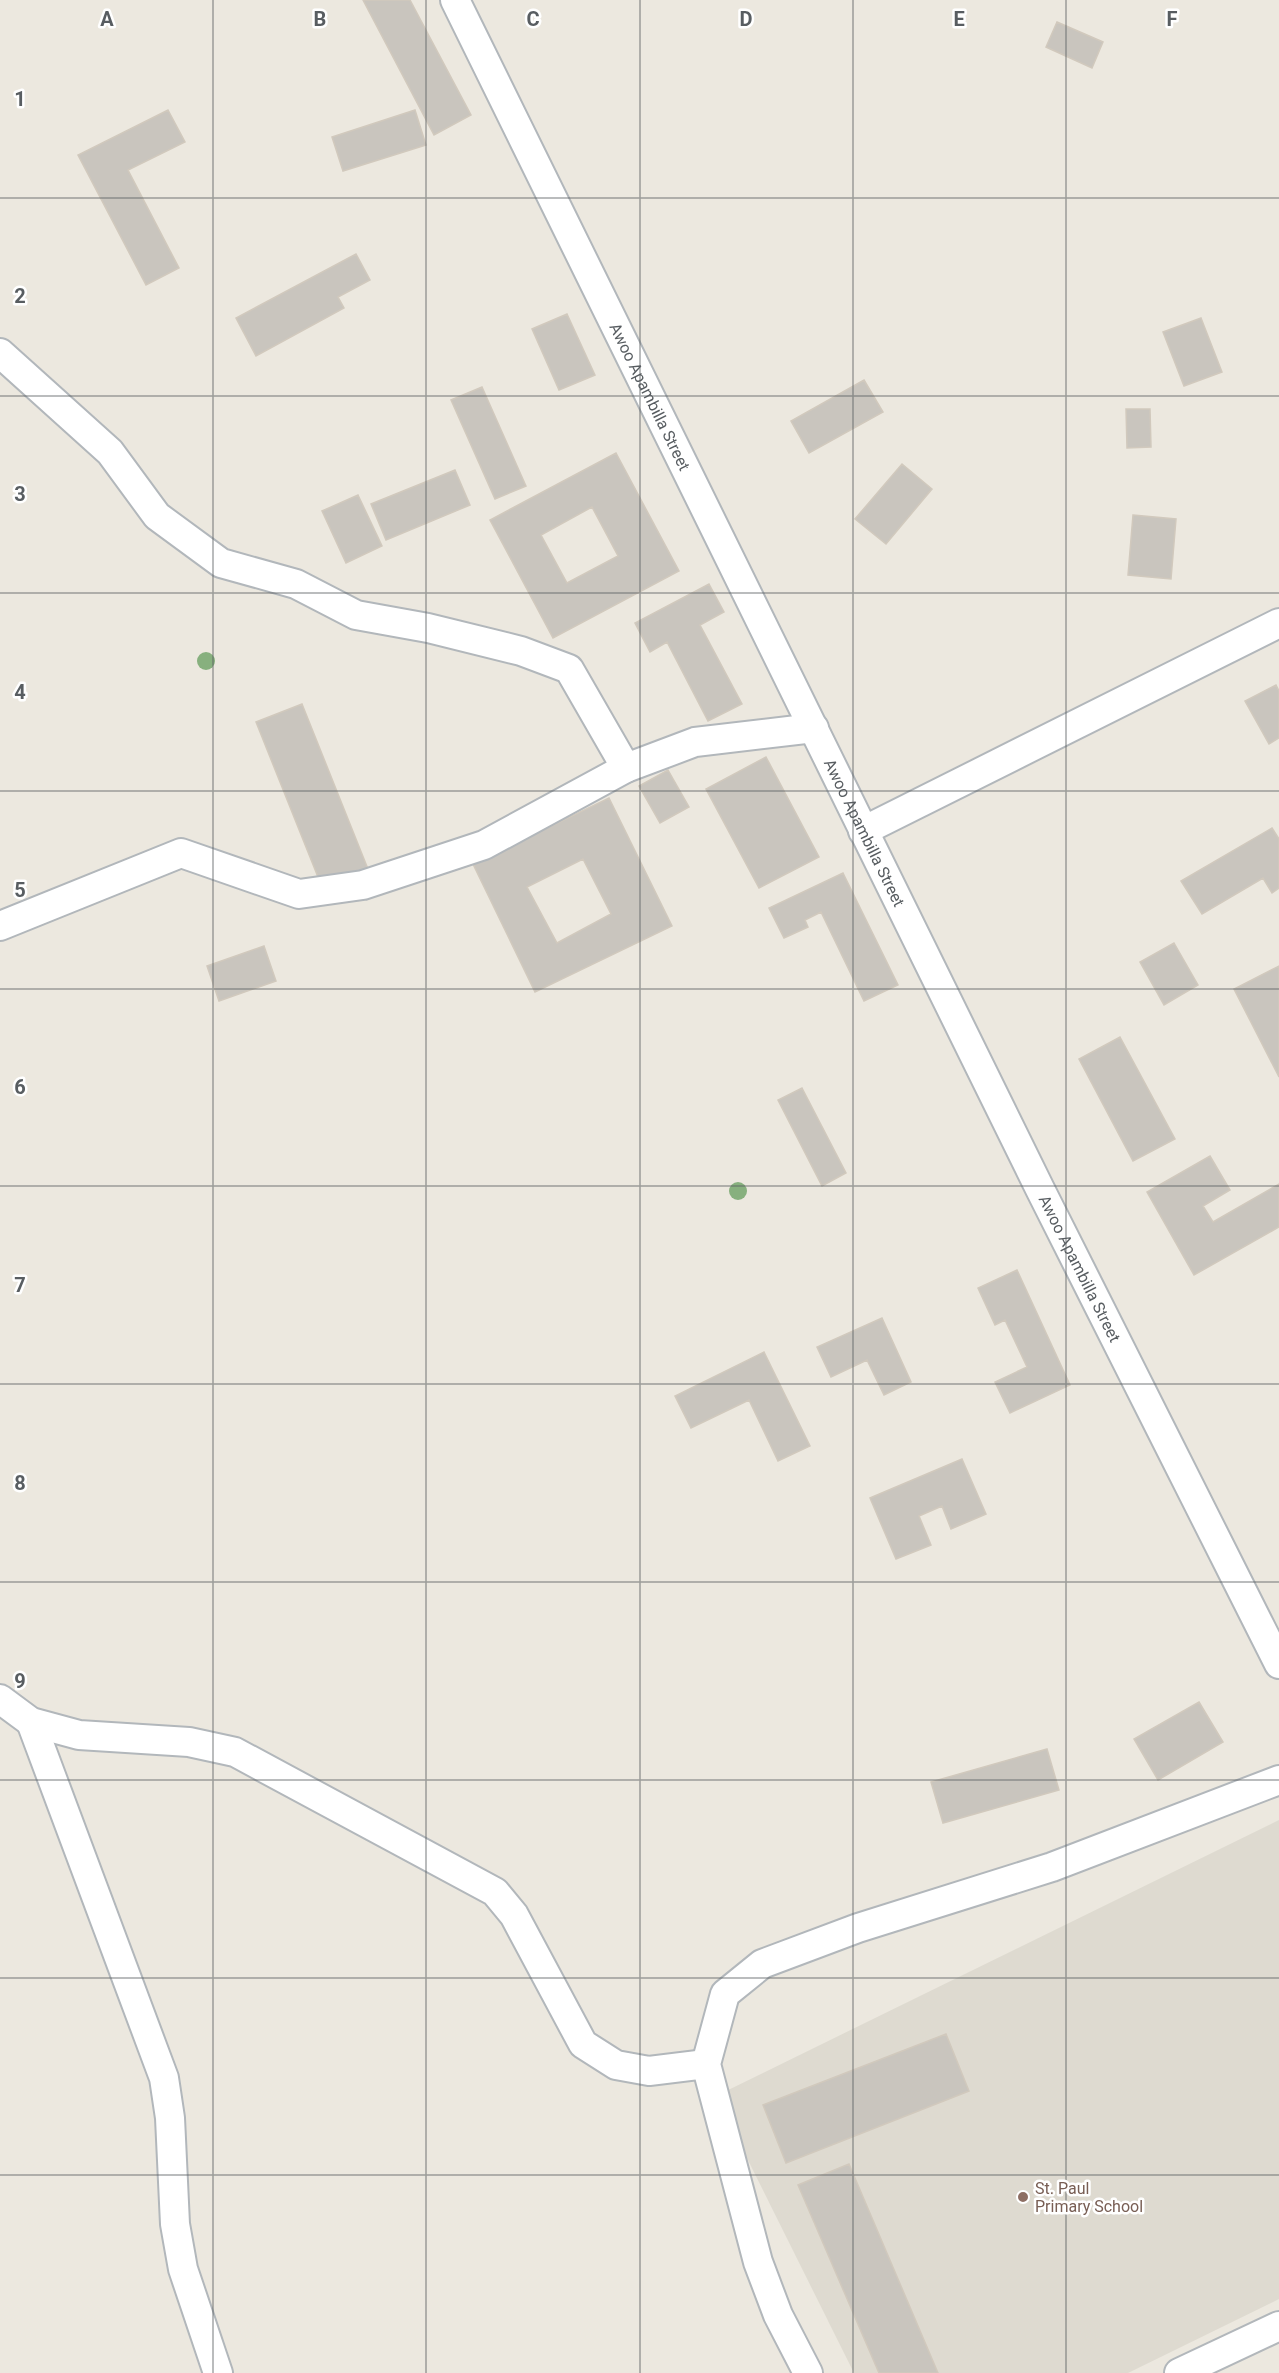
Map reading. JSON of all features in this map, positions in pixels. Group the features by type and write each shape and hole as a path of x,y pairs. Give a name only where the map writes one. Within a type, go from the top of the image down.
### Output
{"street":[{"name":"Awoo Apambilla Street","path":"456,0 863,831 1279,1664"},
{"path":"0,352 110,452 157,516 221,562 296,584 356,615 428,628 522,651 570,669 626,768"},
{"path":"863,831 1279,623"},
{"path":"0,926 181,853 299,894 363,885 484,845 626,768 695,742 814,728"},
{"path":"0,1700 31,1722 79,1735 189,1742 236,1752 495,1892 514,1916 583,2043 616,2065 649,2071 706,2064"},
{"path":"31,1722 165,2078 171,2118 175,2224 183,2269 218,2373"},
{"path":"808,2373 778,2315 758,2262 706,2064 725,1994 762,1964 858,1928 1052,1867 1279,1780"},
{"path":"1179,2373 1279,2326"}],"shaded area":[{"name":"St. Paul Primary School","path":"1279,1820 1279,2299 1128,2373 854,2373 716,2096"}],"building":[{"path":"363,0 410,0 471,115 434,135"},
{"path":"1057,22 1103,42 1092,68 1046,47"},
{"path":"168,110 185,142 128,170 179,268 146,285 78,155"},
{"path":"415,110 426,145 343,171 332,137"},
{"path":"356,254 370,280 338,297 344,308 256,356 236,318"},
{"path":"567,314 595,375 559,390 532,329"},
{"path":"1201,318 1222,372 1184,386 1163,332"},
{"path":"864,380 883,412 809,453 791,421"},
{"path":"482,387 526,486 495,499 451,400"},
{"path":"1126,409 1150,409 1151,447 1127,448"},
{"path":"616,453 679,571 553,638 490,520","holes":["592,507 618,556 567,583 541,535"]},
{"path":"902,464 932,489 886,544 855,519"},
{"path":"455,470 470,505 386,540 371,504"},
{"path":"358,495 382,546 346,563 322,511"},
{"path":"1133,515 1176,519 1171,579 1128,575"},
{"path":"709,584 724,612 700,625 742,704 708,721 667,642 650,652 635,623"},
{"path":"1276,685 1279,691 1279,738 1269,744 1245,701"},
{"path":"302,704 368,869 322,887 256,722"},
{"path":"766,757 819,857 759,888 706,789"},
{"path":"668,770 689,807 660,823 639,786"},
{"path":"609,798 672,926 535,992 473,864","holes":["583,859 611,914 557,943 527,887"]},
{"path":"1272,828 1279,839 1279,888 1272,893 1263,878 1202,914 1181,881"},
{"path":"843,873 898,985 864,1001 821,912 805,920 808,927 784,938 769,908"},
{"path":"1174,943 1198,985 1164,1005 1140,962"},
{"path":"264,946 276,981 219,1001 207,966"},
{"path":"1279,966 1279,1077 1234,989"},
{"path":"1120,1037 1175,1139 1133,1161 1079,1059"},
{"path":"802,1088 846,1173 822,1186 778,1100"},
{"path":"1210,1156 1230,1190 1203,1206 1213,1222 1279,1184 1279,1227 1194,1275 1147,1192"},
{"path":"1017,1270 1070,1385 1010,1413 995,1382 1027,1367 1005,1320 995,1325 978,1288"},
{"path":"882,1318 911,1382 884,1395 867,1360 831,1377 817,1347"},
{"path":"764,1352 810,1446 778,1461 749,1400 691,1428 675,1396"},
{"path":"962,1459 986,1514 951,1529 942,1506 919,1516 931,1545 896,1559 870,1498"},
{"path":"1199,1702 1223,1742 1158,1780 1134,1739"},
{"path":"1047,1749 1059,1790 943,1823 931,1782"},
{"path":"946,2034 969,2091 786,2163 763,2105"},
{"path":"849,2164 938,2373 879,2373 798,2185"}],"place":[{"name":"St. Paul Primary School","path":"1023,2197"}]}
